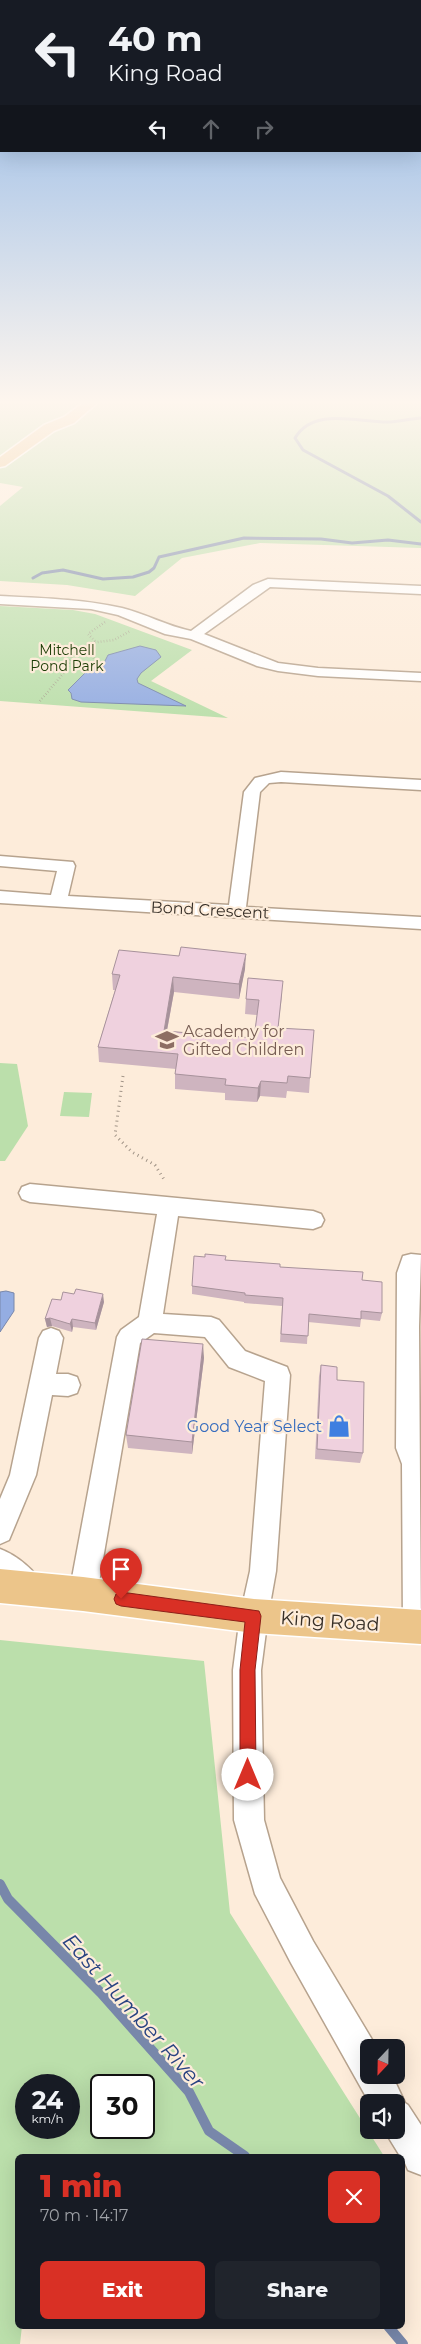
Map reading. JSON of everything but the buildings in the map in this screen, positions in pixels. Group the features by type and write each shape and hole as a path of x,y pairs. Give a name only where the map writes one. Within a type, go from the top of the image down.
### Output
{"main road":[{"name":"King Road","path":"16,1588 83,1594 254,1616 419,1627"}],"street":[{"path":"194,635 258,588 268,583 421,590"},
{"path":"0,590 58,592 107,597 134,604 183,623 194,635"},
{"path":"0,600 91,604 122,612 170,631 194,635 262,663 278,667 318,672 421,677"},
{"path":"237,911 252,792 260,782 269,777 282,777 421,785"},
{"path":"0,861 67,866 58,900"},
{"name":"Bond Crescent","path":"0,896 421,922"},
{"path":"30,1193 313,1220"},
{"path":"150,1323 169,1206"},
{"path":"419,1627 415,1464 409,1448 407,1327 408,1273 411,1263 421,1264"},
{"path":"83,1594 129,1337 150,1323 211,1327 237,1359 278,1375 263,1570 254,1616 248,1670 250,1820 266,1883 302,1952 360,2052"},
{"path":"0,1531 24,1475 52,1338"},
{"path":"42,1384 68,1385"},
{"path":"0,1562 16,1588"},
{"path":"405,2131 421,2157"}],"path":[{"path":"95,641 88,634 90,630 108,620"},
{"path":"40,701 67,669 73,652 95,641 105,642 119,638 131,630"},
{"path":"88,644 95,661"},
{"path":"124,1076 115,1135 132,1152 156,1165 165,1181"}],"green space":[{"path":"0,512 421,512 421,548 260,543 182,558 135,596 67,585 0,581"},
{"name":"Mitchell Pond Park","path":"0,606 73,610 95,614 192,650 151,681 228,718 0,701"},
{"path":"0,1063 17,1064 28,1126 5,1161 0,1161"},
{"path":"64,1092 92,1093 89,1117 60,1116"},
{"path":"0,1640 204,1661 230,1913 360,2118 360,2139 373,2139 383,2154 15,2154 15,2329 22,2329 20,2344 0,2344"}],"water":[{"path":"140,646 156,650 161,657 141,673 137,679 138,683 186,706 81,702 72,699 71,693 68,690 91,667 104,663 108,655"},
{"path":"0,1292 14,1293 14,1311 0,1332"}],"waterway":[{"path":"409,512 421,522"},
{"path":"33,578 42,573 63,570 103,579 133,577 149,572 154,568 159,557 244,538 321,539 352,543 388,540 421,544"},
{"name":"East Humber River","path":"0,1884 8,1899 101,1993 189,2092 209,2131 242,2154"},
{"name":"East Humber River","path":"390,2329 403,2344"}],"place":[{"name":"Academy for Gifted Children","path":"167,1040"},
{"name":"Good Year Select","path":"339,1426"}],"route":[{"path":"121,1599 254,1616 248,1670 248,1775"}]}
